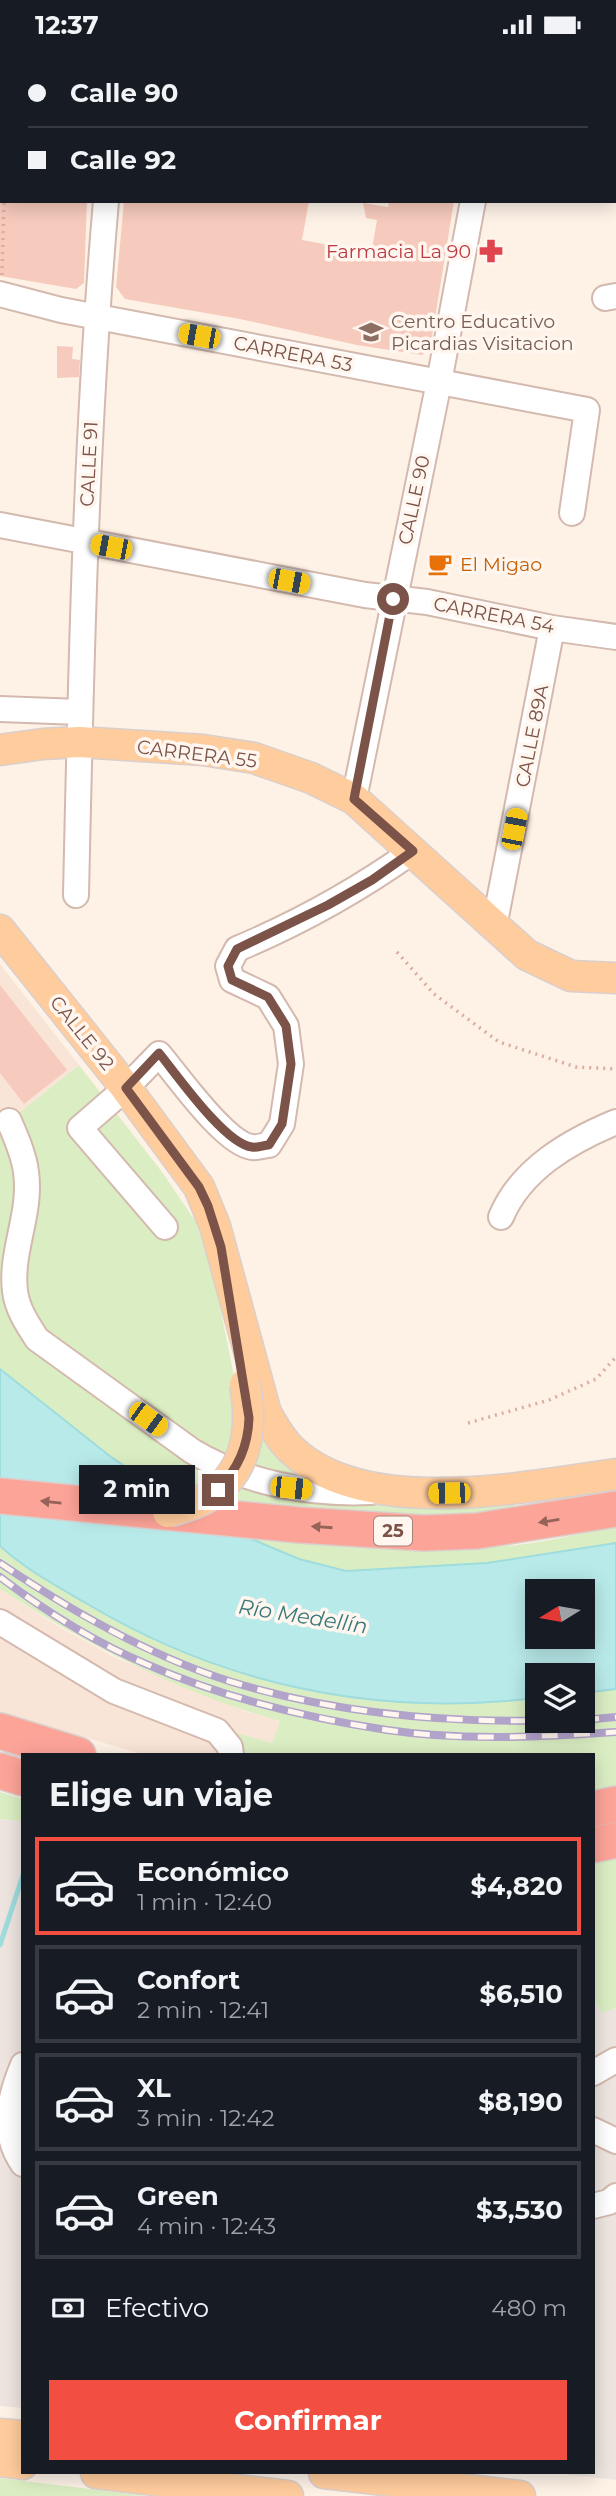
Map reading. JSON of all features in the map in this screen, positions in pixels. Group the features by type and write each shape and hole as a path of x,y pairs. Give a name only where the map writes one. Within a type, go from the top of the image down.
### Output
{"highway":[{"name":"25","path":"0,1496 299,1525 424,1533 477,1531 616,1509"},
{"path":"0,1731 72,1753"},
{"path":"0,1772 21,1777"},
{"path":"595,1809 616,1804"},
{"path":"595,1845 616,1840"}],"main road":[{"name":"CARRERA 55","path":"0,750 79,742 203,750 254,758 312,778 354,799 527,955 571,976 616,978"},
{"name":"CALLE 92","path":"0,930 126,1088 199,1187 221,1247 252,1387 248,1434 238,1465 218,1490 204,1499 168,1512"},
{"path":"252,1387 266,1413 294,1453 337,1477 393,1491 467,1493 616,1474"},
{"path":"0,2434 21,2436"},
{"path":"0,2461 21,2464"},
{"path":"104,2474 288,2496"},
{"path":"342,2474 414,2478 520,2496"}],"street":[{"name":"CALLE 91","path":"76,895 80,712 96,317 107,203"},
{"name":"CALLE 90","path":"354,799 473,203"},
{"name":"CARRERA 53","path":"1,294 96,317 587,410 572,513"},
{"name":"CARRERA 54","path":"0,525 393,599 426,602 552,628 616,637"},
{"name":"CALLE 89A","path":"494,927 552,628"},
{"path":"0,709 80,712"},
{"path":"165,1227 80,1128 126,1088 159,1053 204,1109 230,1136 252,1147 269,1145 282,1124 291,1064 286,1026 268,997 232,980 228,966 232,957 237,949 328,905 372,880 413,851"},
{"path":"9,1121 26,1172 26,1209 15,1264 15,1292 23,1317 37,1339 210,1462 291,1488 344,1493 393,1491"},
{"path":"500,1217 508,1199 539,1166 585,1135 616,1122"},
{"path":"258,1479 271,1474 279,1465 285,1454 286,1443"},
{"path":"0,1622 114,1691 217,1731 232,1753"},
{"path":"595,2072 616,2060"},
{"path":"21,2070 12,2091 8,2123 12,2144 21,2160"},
{"path":"595,2131 616,2141"},
{"path":"595,2206 609,2202 616,2196"}],"path":[{"path":"1,294 4,203"},
{"path":"397,952 434,994 499,1042 576,1067 616,1069"},
{"path":"468,1423 549,1400 596,1379 616,1357"}],"shaded area":[{"path":"0,964 79,1065 0,1128"},
{"path":"0,1589 56,1625 114,1657 245,1711 280,1721 272,1744 230,1732 224,1753 138,1753 0,1712"},
{"path":"0,1819 21,1821 21,2408 0,2406"},
{"path":"595,2000 601,2013 616,2008 616,2480 565,2474 595,2474"}],"green space":[{"path":"79,1065 162,1172 196,1222 213,1272 236,1386 230,1463 209,1483 182,1496 168,1495 111,1457 0,1369 0,1128"},
{"path":"258,1426 287,1460 513,1498 516,1515 439,1519 224,1503"},
{"path":"616,1526 616,1543 487,1563 346,1571 299,1559 249,1538 382,1547 483,1548 541,1542"},
{"path":"0,1546 40,1576 137,1631 191,1655 302,1689 359,1698 418,1703 477,1703 525,1699 525,1733 595,1733 595,1692 616,1689 616,1793 595,1798 595,1753 224,1753 230,1731 272,1743 280,1721 170,1682 100,1648 0,1589"},
{"path":"0,1792 21,1798 21,1821 0,1819"},
{"path":"616,1858 616,2008 601,2013 595,2000 595,1863"},
{"path":"0,2478 147,2496 0,2496"}],"water":[{"name":"Río Medellín","path":"0,1369 111,1457 182,1505 299,1559 346,1571 487,1563 616,1543 616,1689 595,1692 595,1663 525,1663 525,1699 477,1703 418,1703 359,1698 302,1689 191,1655 137,1631 20,1562 0,1546"}],"building":[{"path":"0,203 87,203 84,283 76,289 0,276"},
{"path":"124,203 309,203 302,240 351,249 352,246 372,249 377,220 366,218 363,203 388,207 389,203 454,203 430,349 422,355 357,345 240,319 125,299 116,287"},
{"path":"57,346 73,347 72,359 80,360 79,377 57,378"},
{"path":"0,985 67,1070 24,1104 0,1073"}],"waterway":[{"path":"0,1945 21,1881"}],"railway":[{"path":"0,1563 111,1631 171,1659 232,1682 356,1710 441,1718 525,1721"},
{"path":"0,1577 70,1625 127,1655 204,1687 295,1713 387,1730 444,1736 616,1732"},
{"path":"595,1719 616,1717"}],"place":[{"name":"Farmacia La 90","path":"491,251"},
{"name":"Centro Educativo Picardias Visitacion","path":"371,332"},
{"name":"El Migao","path":"440,564"}],"route":[{"path":"218,1490 238,1465 248,1434 249,1418 221,1247 199,1187 126,1088 159,1053 204,1109 230,1136 252,1147 269,1145 282,1124 291,1064 286,1026 268,997 232,980 228,966 237,949 328,905 372,880 413,851 354,799 393,599"}]}
